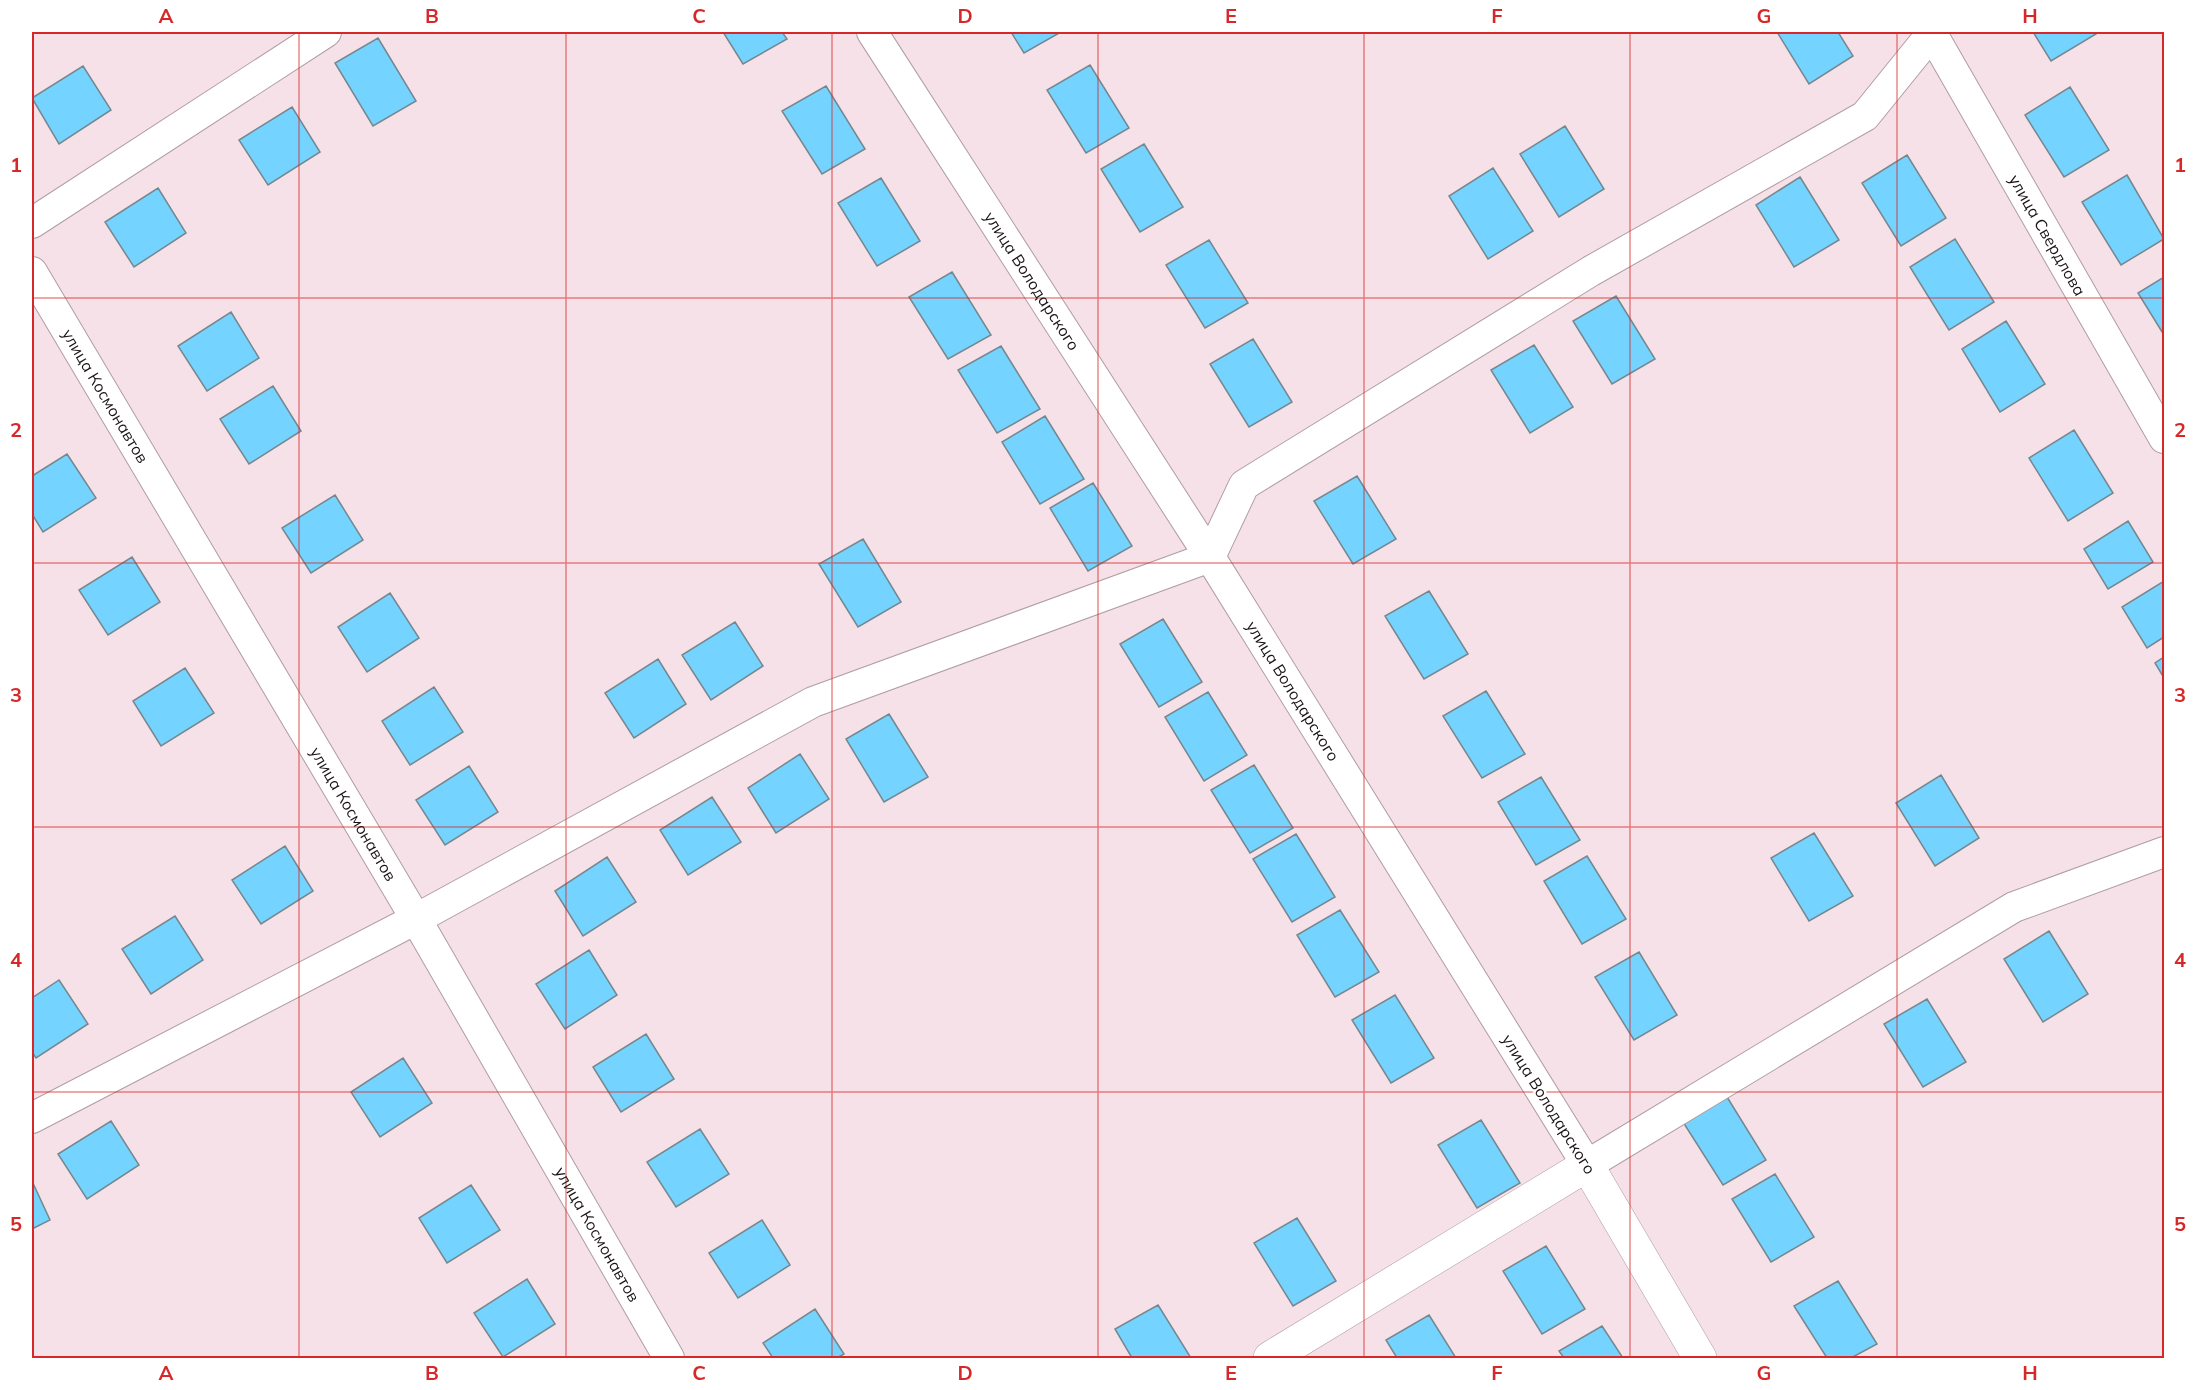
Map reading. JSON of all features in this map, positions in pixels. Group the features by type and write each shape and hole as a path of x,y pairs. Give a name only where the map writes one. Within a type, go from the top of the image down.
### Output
{"street":[{"path":"32,223 326,32"},
{"name":"улица Володарского","path":"872,32 1210,557 1587,1165 1700,1359"},
{"path":"32,1118 416,919 813,702 1210,557 1244,485 1591,271 1865,116 1932,32"},
{"name":"улица Свердлова","path":"1932,32 2164,438"},
{"name":"улица Космонавтов","path":"32,272 416,919 669,1359"},
{"path":"1270,1359 2014,907 2164,852"}],"building":[{"path":"723,32 782,32 787,39 743,64"},
{"path":"1011,32 1061,32 1024,53"},
{"path":"1777,32 1838,32 1853,56 1809,84"},
{"path":"2033,32 2095,32 2096,34 2051,61"},
{"path":"378,38 416,101 373,126 335,63"},
{"path":"1090,65 1129,128 1086,153 1047,90"},
{"path":"83,66 111,110 59,144 32,98"},
{"path":"826,86 865,149 822,174 782,111"},
{"path":"2070,87 2109,150 2064,177 2025,115"},
{"path":"292,107 320,152 268,185 239,140"},
{"path":"1565,126 1604,189 1559,217 1520,154"},
{"path":"1144,144 1183,207 1140,232 1101,169"},
{"path":"1907,155 1946,218 1901,246 1862,183"},
{"path":"1493,168 1533,231 1488,259 1449,196"},
{"path":"2127,175 2164,239 2121,265 2082,202"},
{"path":"1800,177 1839,240 1794,267 1756,205"},
{"path":"881,178 920,241 877,266 838,203"},
{"path":"158,188 186,233 134,267 105,222"},
{"path":"1955,239 1994,302 1949,330 1910,267"},
{"path":"1209,240 1248,303 1205,328 1166,265"},
{"path":"952,272 991,335 948,359 909,297"},
{"path":"2164,277 2164,335 2138,293"},
{"path":"1616,296 1655,359 1612,384 1573,321"},
{"path":"231,312 259,358 207,391 178,346"},
{"path":"2006,321 2045,384 2000,412 1962,349"},
{"path":"1253,339 1292,402 1249,427 1210,364"},
{"path":"1534,345 1573,407 1530,433 1491,370"},
{"path":"1001,346 1040,409 997,433 958,370"},
{"path":"273,386 301,431 249,464 220,419"},
{"path":"1045,416 1084,479 1040,504 1002,442"},
{"path":"2074,430 2113,493 2068,521 2029,458"},
{"path":"67,454 96,498 43,532 32,514 32,476"},
{"path":"1357,476 1396,539 1353,564 1314,501"},
{"path":"1093,483 1132,546 1088,571 1050,508"},
{"path":"335,495 363,540 311,573 282,528"},
{"path":"2128,521 2153,562 2108,589 2084,549"},
{"path":"863,539 901,602 858,627 819,564"},
{"path":"132,557 160,602 108,635 79,590"},
{"path":"2164,581 2164,637 2147,648 2122,607"},
{"path":"1429,591 1468,654 1424,679 1385,616"},
{"path":"390,593 419,638 367,672 338,627"},
{"path":"1163,619 1202,682 1159,707 1120,644"},
{"path":"735,622 763,666 711,700 682,655"},
{"path":"2164,657 2164,678 2155,663"},
{"path":"658,659 686,704 634,738 605,693"},
{"path":"185,668 214,713 161,746 133,701"},
{"path":"434,687 463,732 410,765 382,721"},
{"path":"1486,691 1525,754 1482,778 1443,716"},
{"path":"1208,692 1247,755 1204,781 1165,717"},
{"path":"889,714 928,777 884,802 846,739"},
{"path":"800,754 829,799 776,833 748,788"},
{"path":"1254,765 1293,828 1250,853 1211,790"},
{"path":"469,766 498,812 445,845 416,800"},
{"path":"1941,775 1979,838 1935,866 1896,803"},
{"path":"1541,777 1580,840 1536,865 1498,802"},
{"path":"712,797 741,842 688,875 660,830"},
{"path":"1814,833 1853,896 1809,921 1771,858"},
{"path":"1296,834 1335,897 1292,922 1253,859"},
{"path":"285,846 313,891 261,924 232,880"},
{"path":"1587,856 1626,919 1582,944 1544,881"},
{"path":"607,857 636,902 583,936 555,891"},
{"path":"1340,910 1379,972 1335,997 1297,935"},
{"path":"175,916 203,960 151,994 122,949"},
{"path":"2049,931 2088,994 2043,1022 2004,959"},
{"path":"589,950 617,995 565,1029 536,984"},
{"path":"1639,952 1677,1015 1634,1040 1595,977"},
{"path":"59,980 88,1024 36,1058 32,1052 32,998"},
{"path":"1395,995 1434,1058 1391,1083 1352,1020"},
{"path":"1927,999 1966,1062 1923,1087 1884,1024"},
{"path":"646,1034 674,1079 621,1112 593,1067"},
{"path":"403,1058 432,1103 380,1137 351,1092"},
{"path":"1727,1097 1766,1160 1723,1185 1683,1122"},
{"path":"1481,1120 1520,1183 1477,1208 1438,1145"},
{"path":"111,1121 139,1165 87,1199 58,1154"},
{"path":"700,1129 729,1174 676,1207 647,1162"},
{"path":"1775,1174 1814,1237 1771,1262 1732,1199"},
{"path":"32,1181 50,1220 32,1229"},
{"path":"471,1185 500,1230 447,1263 419,1218"},
{"path":"1297,1218 1336,1281 1293,1306 1254,1243"},
{"path":"762,1220 790,1265 738,1298 709,1253"},
{"path":"1546,1246 1585,1309 1542,1334 1503,1271"},
{"path":"527,1279 555,1324 503,1357 474,1313"},
{"path":"1838,1281 1877,1344 1851,1358 1827,1358 1794,1306"},
{"path":"1158,1305 1191,1358 1132,1358 1115,1329"},
{"path":"815,1309 844,1354 837,1358 773,1358 763,1343"},
{"path":"1429,1315 1456,1358 1397,1358 1386,1340"},
{"path":"1602,1326 1623,1358 1564,1358 1559,1351"}]}
